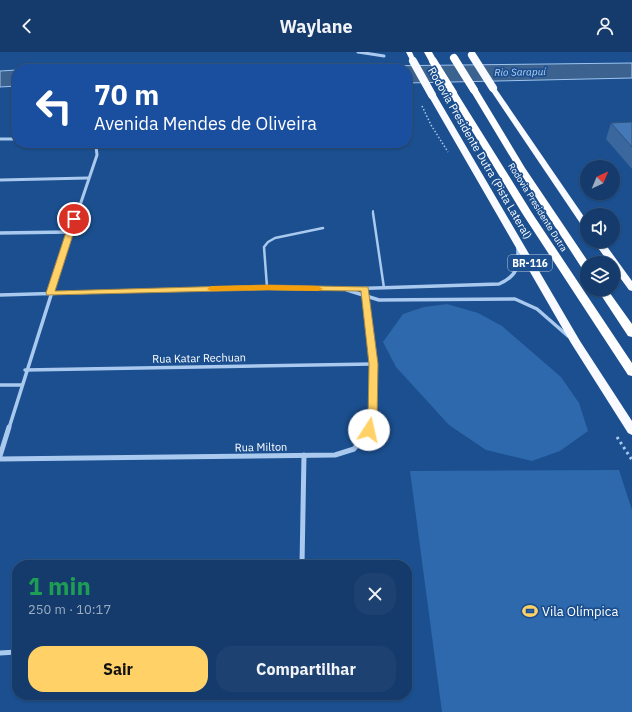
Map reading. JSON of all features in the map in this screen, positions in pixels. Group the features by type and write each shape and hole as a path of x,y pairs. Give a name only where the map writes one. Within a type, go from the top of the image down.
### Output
{"highway":[{"name":"Rodovia Presidente Dutra (Pista Lateral)","path":"409,52 432,95 576,343 632,430"},
{"name":"Rodovia Presidente Dutra","path":"428,52 527,213 632,372"},
{"path":"471,54 531,146 580,217"},
{"name":"Rodovia Presidente Dutra","path":"452,55 521,168 580,257"},
{"path":"603,248 609,256"},
{"path":"620,271 632,288"},
{"path":"607,296 632,333"}],"street":[{"path":"358,52 384,56"},
{"path":"0,139 12,139"},
{"path":"0,457 22,385 25,370 69,232 97,155 96,148"},
{"path":"0,180 88,178"},
{"path":"0,233 69,232"},
{"path":"0,295 267,287 365,289 499,284 507,281 515,275 518,268 518,242"},
{"path":"345,289 366,298 388,300 515,299 526,302 544,313 576,343"},
{"name":"Rua Milton","path":"0,457 335,455 354,449 363,439 373,421 373,364 365,289"},
{"name":"Rua Katar Rechuan","path":"25,370 373,364"},
{"path":"0,385 22,385"},
{"path":"302,560 304,455"},
{"path":"0,653 12,652"}],"lane":[{"path":"373,212 384,288"},
{"path":"267,287 264,247 268,242 275,238 322,228"},
{"path":"620,269 632,282"}],"path":[{"path":"419,101 431,125 452,158"},
{"path":"616,434 632,460"}],"shaded area":[{"path":"447,304 478,313 502,326 561,377 579,403 588,431 560,451 532,461 486,450 449,425 396,367 383,342 403,314 424,307"},
{"name":"Vila Olímpica","path":"619,470 632,510 632,712 442,712 410,471"}],"water":[{"name":"Rio Sarapuí","path":"632,63 632,78 412,83 412,66"},
{"path":"12,70 12,86 0,87 0,71"}],"building":[{"path":"632,122 632,147 611,123"}],"slow traffic":[{"path":"211,289 267,287 318,289"}],"place":[{"name":"Vila Olímpica","path":"530,611"}],"route":[{"path":"74,219 50,293 267,287 365,289 373,364 373,421 369,430"}]}
